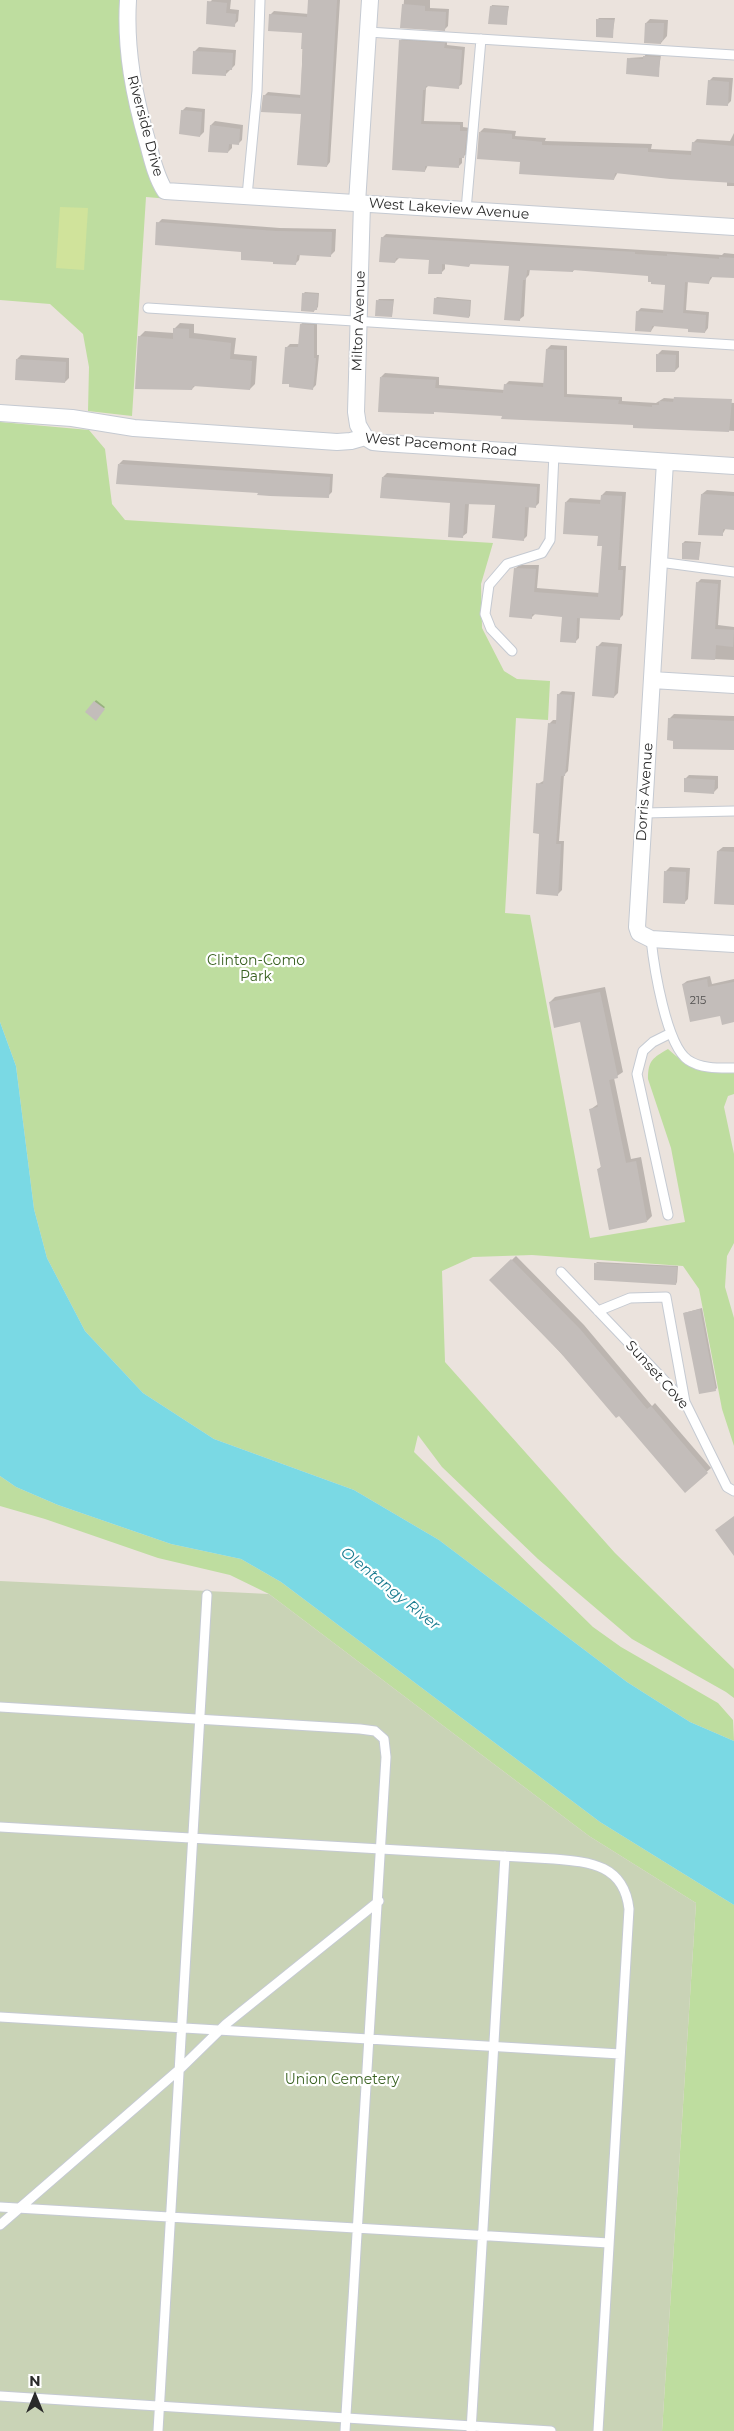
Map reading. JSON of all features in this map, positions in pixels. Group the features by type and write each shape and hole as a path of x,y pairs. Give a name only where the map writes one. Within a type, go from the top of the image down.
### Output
{"street":[{"name":"Riverside Drive","path":"128,0 126,25 132,82 150,149 164,191"},
{"name":"Milton Avenue","path":"365,437 358,425 356,412 360,203 370,0"},
{"name":"West Lakeview Avenue","path":"164,191 734,226"},
{"name":"West Pacemont Road","path":"0,413 72,418 134,428 337,442 351,442 365,437 373,442 383,443 734,466"},
{"name":"Dorris Avenue","path":"651,939 639,933 637,927 665,462"},
{"path":"652,680 734,685"},
{"path":"651,939 734,944"}],"lane":[{"path":"247,196 257,91 260,0"},
{"path":"368,32 734,55"},
{"path":"466,210 481,39"},
{"path":"148,308 734,345"},
{"path":"512,651 492,629 485,614 489,585 507,564 542,553 550,540 554,454"},
{"path":"659,562 734,572"},
{"path":"644,813 734,811"},
{"name":"Dorris Avenue","path":"651,939 658,986 678,1051 690,1061 713,1068 734,1068"},
{"path":"668,1215 637,1074 643,1051 653,1042 671,1033"},
{"name":"Sunset Cove","path":"561,1272 685,1402 727,1487 734,1491"},
{"path":"598,1311 630,1298 666,1298 685,1402"},
{"path":"158,2431 181,2068 192,1839 207,1595"},
{"path":"0,1707 375,1731 384,1739 386,1757 381,1850 345,2431"},
{"path":"0,1827 588,1862 602,1867 616,1877 627,1891 629,1909 598,2431"},
{"path":"472,2428 505,1856"},
{"path":"0,2225 181,2068 222,2029 378,1901"},
{"path":"0,2017 620,2054"},
{"path":"0,2207 609,2243"},
{"path":"0,2396 346,2417 472,2428 551,2431"}],"green space":[{"path":"0,0 134,0 135,50 141,104 170,199 146,197 132,416 88,411 89,367 83,334 50,304 0,300"},
{"path":"60,207 88,208 84,270 56,268"},
{"name":"Clinton-Como Park","path":"0,422 89,430 105,449 112,504 125,520 493,543 481,584 482,628 504,671 517,679 550,681 548,720 516,718 505,913 530,915 590,1238 685,1222 671,1148 648,1079 652,1060 668,1049 683,1061 698,1068 734,1072 734,1094 728,1096 724,1107 734,1154 734,1243 727,1256 725,1287 734,1318 734,1446 722,1409 699,1289 683,1266 532,1255 473,1257 442,1271 445,1362 615,1553 734,1669 734,1698 632,1639 538,1559 442,1467 418,1435 414,1452 593,1627 621,1647 718,1703 733,1720 734,1741 690,1722 627,1682 439,1540 354,1490 214,1439 143,1393 85,1331 47,1258 34,1209 16,1066 0,1022"},
{"path":"0,1476 16,1487 58,1505 171,1544 241,1559 281,1582 600,1822 734,1905 734,2431 662,2431 696,1903 589,1836 269,1594 230,1575 158,1558 45,1519 0,1506"},
{"name":"Union Cemetery","path":"0,1581 269,1594 589,1836 696,1903 662,2431 0,2431"}],"water":[{"name":"Olentangy River","path":"0,1022 16,1066 34,1209 47,1258 85,1331 143,1393 214,1439 354,1490 439,1540 627,1682 690,1722 734,1741 734,1905 600,1822 281,1582 241,1559 171,1544 58,1505 16,1487 0,1476"}],"building":[{"path":"308,0 337,0 327,167 297,165 301,114 261,112 263,95 300,98 302,33 268,31 269,14 307,17"},
{"path":"207,1 227,3 226,13 236,14 235,27 206,24"},
{"path":"402,4 425,6 425,11 446,12 445,31 400,28"},
{"path":"490,6 508,7 507,25 488,24"},
{"path":"596,19 614,20 613,38 596,37"},
{"path":"645,23 664,23 663,41 661,41 661,44 644,43"},
{"path":"399,40 445,43 444,48 462,50 459,89 426,86 425,90 423,90 421,124 460,125 460,131 467,131 464,158 459,158 459,168 425,166 425,172 392,170"},
{"path":"193,51 233,53 232,70 226,70 226,76 192,74"},
{"path":"643,56 660,57 659,77 626,74 627,58 643,59"},
{"path":"708,80 729,82 728,106 706,105"},
{"path":"181,110 202,112 200,137 179,134"},
{"path":"210,125 240,129 239,145 229,144 228,153 208,152"},
{"path":"479,132 512,134 512,139 542,142 542,145 648,148 648,152 691,155 692,142 734,146 734,183 615,173 614,180 519,174 520,162 477,159"},
{"path":"156,222 275,231 332,232 331,257 297,255 296,265 273,264 273,262 241,260 241,252 155,245"},
{"path":"381,237 635,252 635,254 667,256 667,254 719,259 719,257 734,258 734,278 710,277 709,284 685,282 683,313 706,315 705,333 688,332 688,329 652,326 651,332 635,331 636,311 663,313 665,285 651,284 651,282 648,282 648,276 573,270 573,272 527,270 526,280 523,280 520,321 504,320 509,266 470,264 469,267 442,264 442,274 428,274 429,260 396,258 395,263 379,262"},
{"path":"302,293 318,294 317,310 314,310 314,312 301,311"},
{"path":"434,298 470,301 469,318 433,314"},
{"path":"376,300 393,301 392,317 375,316"},
{"path":"300,324 314,325 314,358 316,358 313,390 289,387 289,384 282,384 285,347 298,347"},
{"path":"173,328 189,329 189,338 231,343 230,359 252,361 250,390 193,386 192,390 135,389 138,336 173,339"},
{"path":"546,349 564,350 564,397 619,400 618,404 652,407 652,405 659,405 659,401 673,402 674,397 732,399 729,432 633,428 633,425 501,419 502,416 434,412 434,414 378,412 380,377 436,380 435,388 503,393 504,384 543,387"},
{"path":"656,354 676,355 675,372 656,372"},
{"path":"16,359 66,362 65,383 15,380"},
{"path":"118,464 330,477 329,498 270,496 257,495 258,493 116,484"},
{"path":"382,477 537,487 536,508 525,507 524,541 492,538 495,505 465,504 463,538 448,537 450,503 380,498"},
{"path":"701,494 734,496 734,530 723,529 723,536 698,535"},
{"path":"601,495 622,496 618,570 623,570 620,620 577,618 576,643 560,642 562,617 532,614 532,619 509,617 514,568 536,569 534,592 598,597 602,546 597,546 598,536 563,534 565,502 600,504"},
{"path":"682,543 700,543 699,560 682,559"},
{"path":"696,582 718,584 715,629 734,630 733,647 716,645 715,660 691,659"},
{"path":"596,646 618,647 614,698 592,696"},
{"path":"557,694 572,695 565,776 561,776 556,844 561,844 558,896 536,894 539,834 533,833 536,783 543,784 548,723 556,724"},
{"path":"94,701 105,709 96,721 85,712"},
{"path":"668,718 734,721 734,750 673,749 673,741 667,740"},
{"path":"684,778 715,780 714,794 684,792"},
{"path":"717,851 734,852 734,905 714,904"},
{"path":"664,871 686,872 685,904 663,903"},
{"path":"707,979 708,987 734,982 734,1022 722,1025 720,1016 690,1022 682,984"},
{"path":"600,992 618,1078 609,1080 626,1163 636,1161 647,1222 609,1230 597,1169 601,1168 589,1109 598,1107 580,1022 554,1028 549,1002"},
{"path":"511,1259 580,1329 647,1409 651,1406 708,1473 685,1493 619,1416 616,1418 559,1351 489,1280"},
{"path":"594,1263 677,1267 676,1285 594,1280"},
{"path":"700,1309 716,1391 699,1394 683,1313"},
{"path":"734,1516 734,1556 715,1530"}]}
